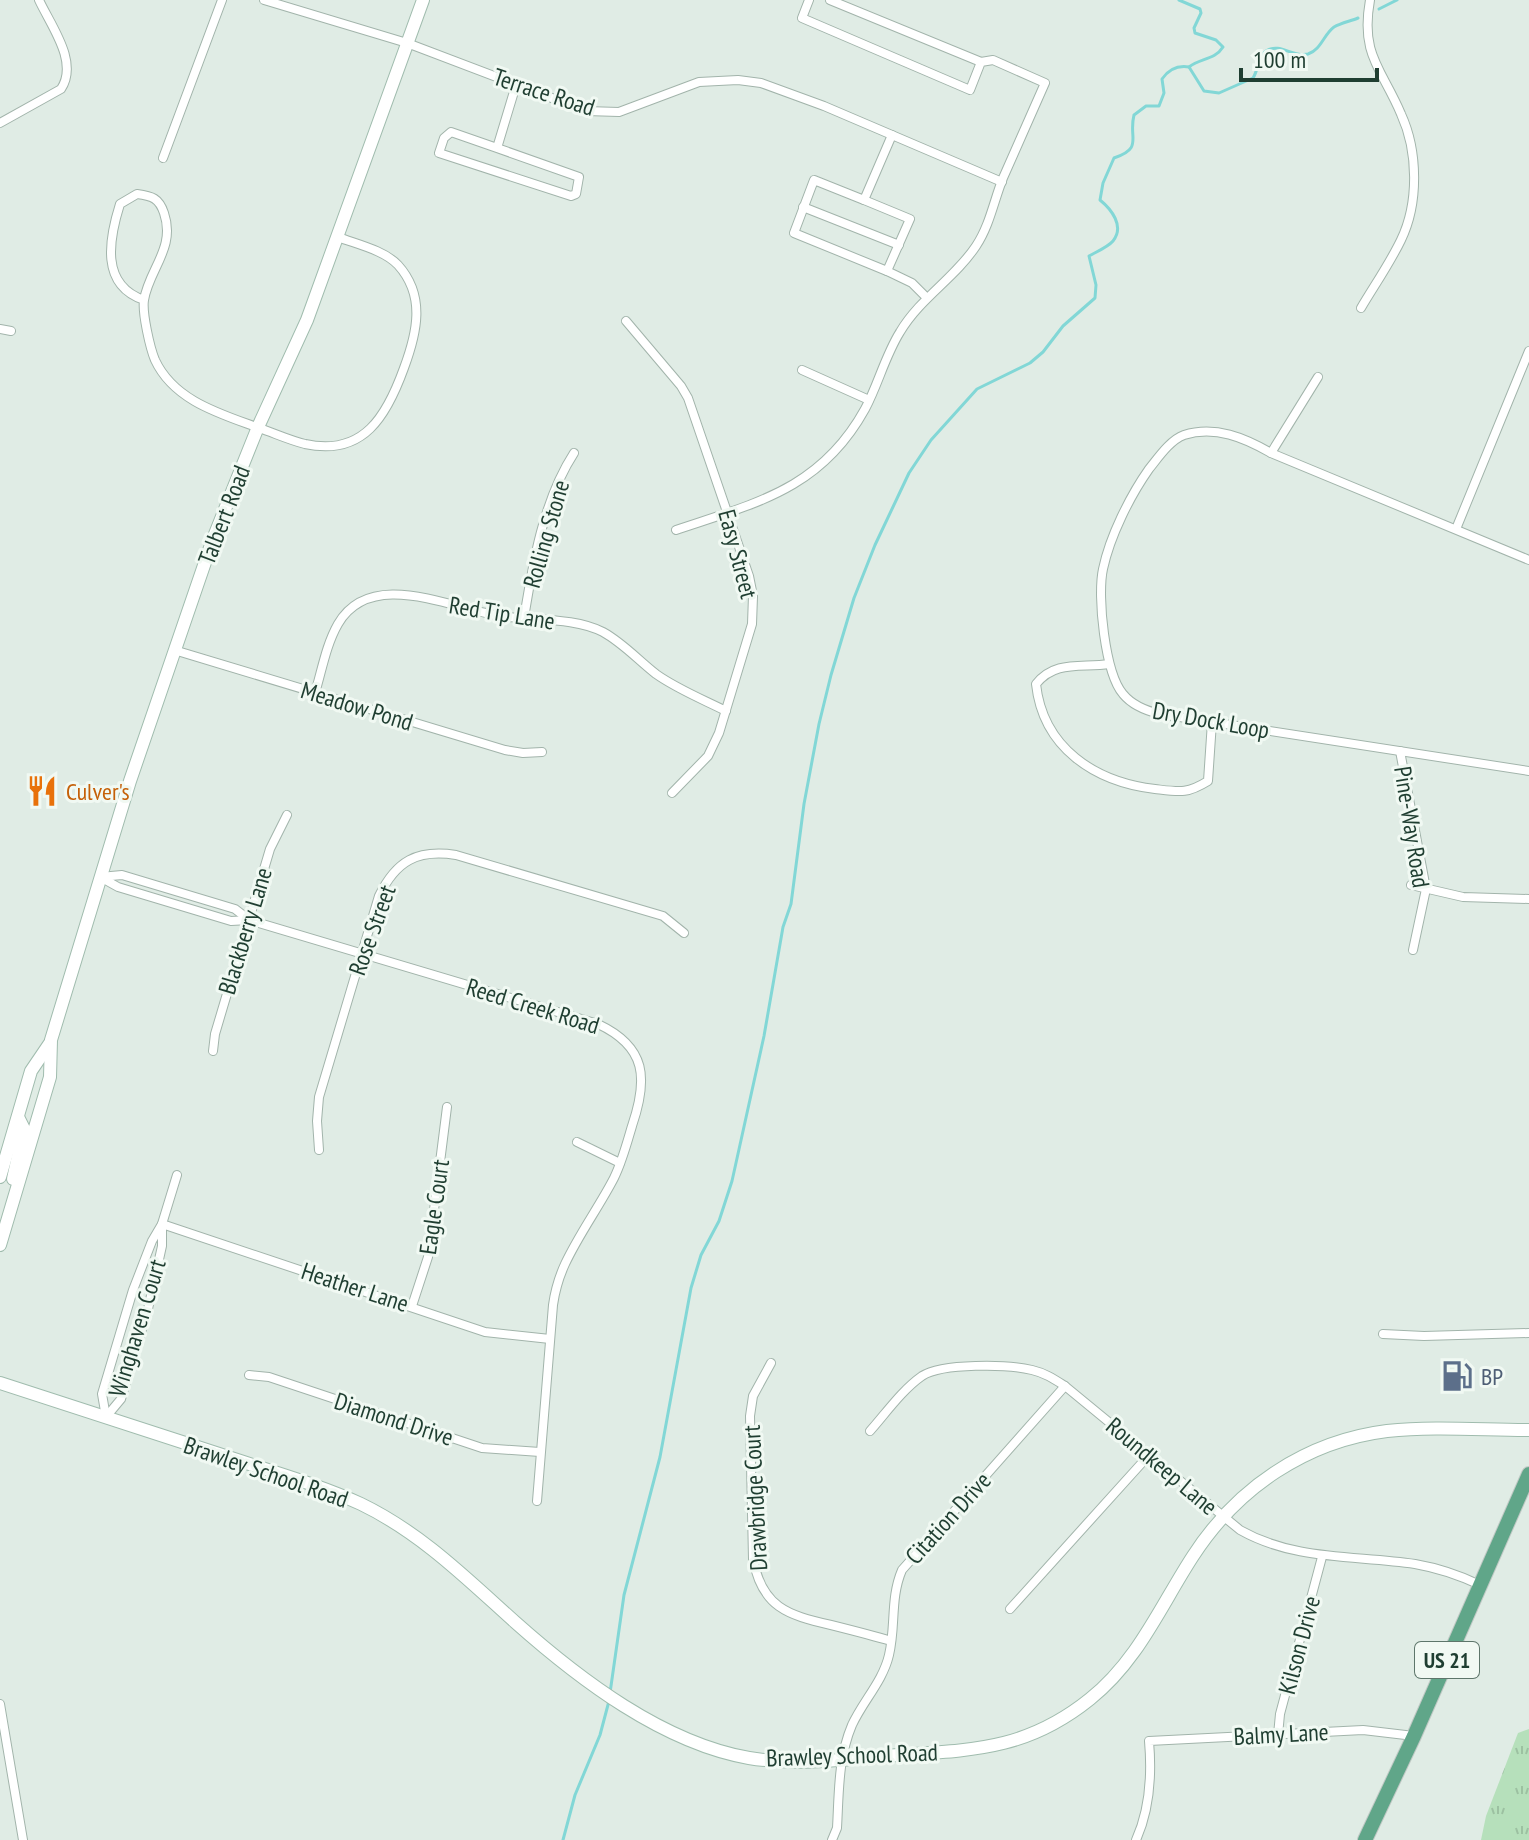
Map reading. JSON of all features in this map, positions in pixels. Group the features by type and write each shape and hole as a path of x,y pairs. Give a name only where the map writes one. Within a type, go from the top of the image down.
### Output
{"main road":[{"name":"Talbert Road","path":"0,1245 50,1077 51,1040 174,650 233,487 307,320 423,0"},
{"name":"Talbert Road","path":"0,1177 31,1071 51,1040"},
{"path":"6,1225 24,1129 18,1117"},
{"name":"Brawley School Road","path":"0,1383 320,1488 379,1514 434,1549 557,1657 660,1728 698,1745 749,1758 792,1761 968,1751 1023,1739 1090,1700 1125,1665 1193,1555 1223,1516 1256,1484 1278,1469 1354,1437 1389,1431 1529,1430"},
{"name":"US 21","path":"1365,1840 1529,1474"}],"street":[{"path":"0,123 61,89 67,80 69,69 66,58 39,0"},
{"path":"163,158 222,0"},
{"name":"Terrace Road","path":"264,0 407,43 586,111 619,112 699,82 738,80 761,83 1002,182"},
{"path":"809,0 802,18 970,90 981,62"},
{"path":"676,530 775,495 800,482 825,462 849,435 869,400 900,331 927,298 962,268 979,241 1045,83 993,60 981,62 830,0"},
{"path":"1361,308 1403,237 1411,207 1414,176 1411,145 1402,115 1375,66 1368,41 1370,0"},
{"path":"497,148 516,85"},
{"path":"451,132 497,148 579,177 576,194 571,196 439,153 444,138 451,132"},
{"path":"864,200 892,135"},
{"path":"887,271 910,219 814,180 794,233 912,283 927,298"},
{"path":"144,300 131,296 121,286 112,267 112,228 120,204 137,194 153,197 161,205 168,225 162,255 144,300 156,361 176,388 215,413 306,444 347,442 375,426 392,401 416,333 418,309 414,292 398,265 338,237"},
{"path":"803,207 899,245"},
{"name":"Easy Street","path":"626,321 688,398 749,576 753,606 752,624 726,711 708,756 672,793"},
{"path":"0,329 11,331"},
{"path":"1456,529 1529,351"},
{"path":"802,370 869,400"},
{"path":"1271,453 1318,377"},
{"name":"Dry Dock Loop","path":"1529,560 1271,453 1246,439 1213,431 1181,436 1161,453 1137,486 1103,569 1101,597 1109,664 1124,696 1157,714 1529,771"},
{"name":"Rolling Stone","path":"524,618 537,544 561,477 574,453"},
{"name":"Red Tip Lane","path":"315,693 331,639 340,621 353,607 372,597 390,593 479,613 578,624 604,633 669,683 726,711"},
{"name":"Meadow Pond","path":"174,650 505,750 542,752"},
{"path":"1109,664 1084,668 1061,666 1045,672 1036,684 1039,707 1048,727 1065,749 1086,766 1111,779 1138,787 1192,791 1208,781 1212,722"},
{"name":"Pine-Way Road","path":"1400,751 1426,889 1413,950"},
{"name":"Blackberry Lane","path":"213,1051 215,1034 270,849 287,815"},
{"name":"Rose Street","path":"319,1150 319,1097 379,896 388,879 401,865 418,856 437,852 456,855 663,916 684,933"},
{"name":"Reed Creek Road","path":"100,877 118,887 231,921 249,920 598,1024 616,1033 630,1046 639,1063 643,1082 640,1102 620,1163 565,1264 554,1295 537,1501"},
{"path":"1411,885 1463,897 1529,899"},
{"name":"Eagle Court","path":"412,1306 428,1257 447,1107"},
{"path":"577,1142 620,1163"},
{"name":"Winghaven Court","path":"106,1417 102,1394 133,1290 162,1224 177,1175"},
{"name":"Heather Lane","path":"162,1224 493,1334 550,1339"},
{"name":"Winghaven Court","path":"106,1417 121,1399 148,1309 162,1246 162,1224"},
{"path":"1383,1334 1529,1333"},
{"name":"Drawbridge Court","path":"771,1363 753,1396 750,1416 753,1559 757,1578 767,1596 782,1610 800,1618 891,1641"},
{"name":"Roundkeep Lane","path":"870,1431 909,1387 923,1375 939,1368 1028,1368 1047,1374 1065,1386 1223,1516 1259,1541 1322,1557 1414,1564 1455,1573 1480,1585"},
{"name":"Diamond Drive","path":"249,1375 269,1377 482,1448 540,1452"},
{"name":"Citation Drive","path":"832,1840 837,1828 844,1745 859,1711 882,1675 891,1641 894,1598 902,1570 1065,1386"},
{"path":"1010,1609 1149,1455"},
{"name":"Kilson Drive","path":"1278,1735 1280,1714 1322,1557"},
{"path":"0,1704 23,1840"},
{"name":"Balmy Lane","path":"1136,1840 1149,1793 1149,1741 1363,1730 1414,1736"}],"green space":[{"path":"1529,1729 1529,1840 1481,1840 1486,1816 1518,1733"}],"waterway":[{"path":"610,1693 624,1595 660,1457 691,1288 701,1255 719,1221 732,1181 764,1036 783,927 791,904 804,804 819,724 854,598 909,473 931,440 977,389 1030,363 1063,326 1095,298 1096,285 1089,256 1111,243 1118,230 1112,213 1100,200 1103,183 1114,158 1132,146 1134,115 1146,106 1159,106 1164,93 1162,79 1170,70 1189,67 1216,54 1223,47 1216,40 1195,33 1200,9 1179,0"},
{"path":"1379,9 1397,0"},
{"path":"1189,67 1204,91 1219,93 1253,78 1266,51 1277,48 1308,54 1334,27 1358,18"},
{"path":"563,1840 575,1795 600,1735 609,1701"}],"place":[{"name":"Culver's","path":"42,791"},
{"name":"BP","path":"1457,1376"}]}
